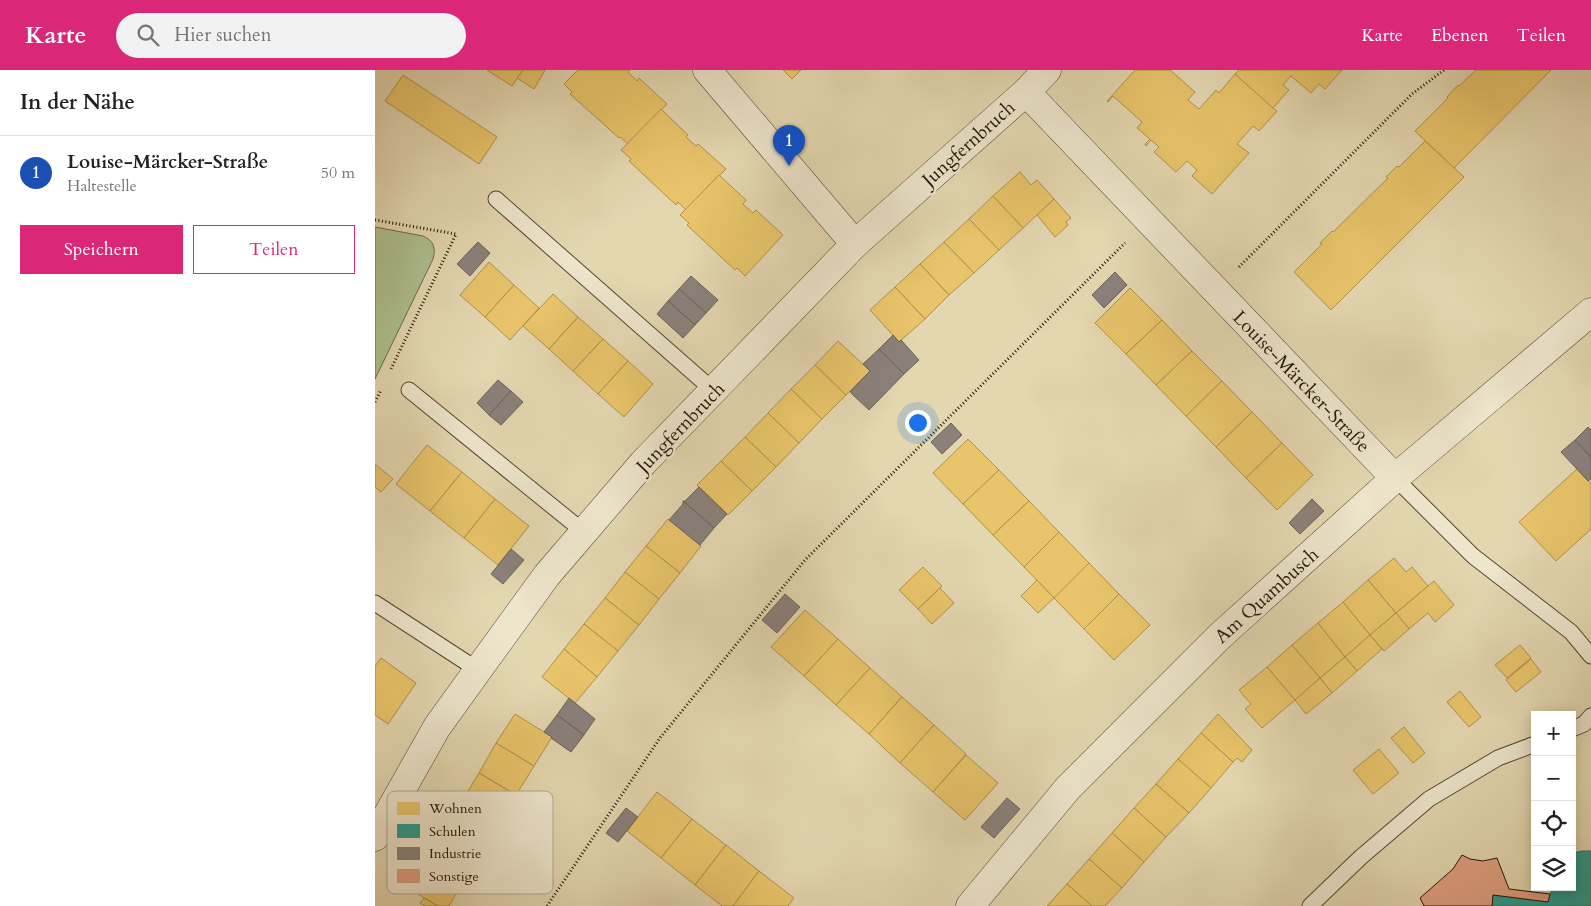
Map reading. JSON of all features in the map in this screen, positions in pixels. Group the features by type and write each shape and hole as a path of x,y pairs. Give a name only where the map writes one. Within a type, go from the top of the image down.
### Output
{"street":[{"path":"707,70 855,244"},
{"name":"Jungfernbruch","path":"401,791 437,727 547,575 643,464 855,244 1026,92 1047,70"},
{"name":"Louise-Märcker-Straße","path":"1026,92 1395,478"},
{"name":"Am Quambusch","path":"971,906 1068,788 1220,636 1395,478 1591,312"},
{"name":"Jungfernbruch","path":"375,837 387,816"}],"lane":[{"path":"496,199 714,391"},
{"path":"409,390 585,532"},
{"name":"Louise-Märcker-Straße","path":"1395,478 1473,556 1571,632 1591,656"},
{"path":"375,603 478,670"},
{"path":"1576,727 1585,724 1591,716"},
{"path":"1310,906 1361,857 1429,799 1498,758 1531,746"}],"path":[{"path":"1216,290 1412,94 1444,70"},
{"path":"375,220 456,234 388,376"},
{"path":"547,906 660,738 805,560 1148,220"},
{"path":"375,402 383,385"}],"green space":[{"path":"375,227 423,236 432,243 434,251 433,259 375,379"}],"building: Wohnen":[{"path":"487,70 523,70 512,86"},
{"path":"523,70 545,70 534,89 517,78"},
{"path":"578,70 630,70 628,72 637,81 639,78 667,104 628,144 570,94 572,92 564,84"},
{"path":"783,70 801,70 792,79"},
{"path":"1135,70 1170,70 1195,92 1188,100 1199,109 1216,90 1219,93 1235,74 1277,111 1259,131 1253,126 1237,144 1249,153 1212,194 1192,176 1197,170 1187,161 1176,172 1154,152 1159,147 1151,140 1146,146 1145,144 1150,139 1137,128 1142,122 1113,96 1107,101"},
{"path":"1239,70 1342,70 1325,89 1319,84 1311,93 1291,76 1283,85 1289,90 1273,108 1235,74"},
{"path":"1476,70 1551,70 1454,168 1415,131 1448,98 1458,85"},
{"path":"403,75 497,137 479,164 385,101"},
{"path":"661,109 688,135 686,137 696,146 698,144 726,169 686,210 678,202 676,205 629,161 631,159 621,150"},
{"path":"1425,141 1464,177 1331,310 1294,272 1322,244 1320,243 1332,231 1388,178 1386,177 1397,166 1399,167"},
{"path":"1020,172 1031,185 1037,180 1054,199 1023,228 993,196"},
{"path":"719,175 746,200 743,204 753,213 756,210 783,235 745,276 737,268 735,270 687,225 689,223 680,215"},
{"path":"993,196 1023,228 999,250 969,219"},
{"path":"1054,199 1071,218 1066,222 1068,225 1055,237 1037,215"},
{"path":"969,219 999,250 974,273 944,242"},
{"path":"944,242 974,273 949,295 920,264"},
{"path":"489,262 514,285 485,317 460,295"},
{"path":"920,264 949,295 925,319 895,287"},
{"path":"514,285 539,308 510,340 485,317"},
{"path":"895,287 925,319 899,342 870,310"},
{"path":"1130,288 1162,320 1126,354 1095,323"},
{"path":"553,294 578,317 549,349 523,326"},
{"path":"578,317 603,339 573,371 549,349"},
{"path":"1162,320 1192,351 1156,385 1126,354"},
{"path":"603,339 628,361 598,394 573,371"},
{"path":"838,341 870,371 846,395 815,365"},
{"path":"1192,351 1222,381 1186,416 1156,385"},
{"path":"628,361 653,384 624,417 598,394"},
{"path":"815,365 846,395 822,419 791,389"},
{"path":"1222,381 1252,412 1216,447 1186,416"},
{"path":"791,389 822,419 799,443 768,413"},
{"path":"1252,412 1282,443 1246,478 1216,447"},
{"path":"768,413 799,443 776,467 745,437"},
{"path":"745,437 776,467 752,491 721,461"},
{"path":"968,439 999,470 963,504 933,473"},
{"path":"1282,443 1313,475 1277,510 1246,478"},
{"path":"427,445 462,472 430,511 396,484"},
{"path":"721,461 752,491 728,515 697,485"},
{"path":"375,464 393,479 381,492 375,487"},
{"path":"1577,469 1591,484 1591,529 1556,561 1519,522"},
{"path":"999,470 1029,501 993,535 963,504"},
{"path":"462,472 495,499 464,538 430,511"},
{"path":"495,499 529,526 498,565 464,538"},
{"path":"1029,501 1059,532 1024,567 993,535"},
{"path":"668,519 701,546 680,573 646,546"},
{"path":"1059,532 1089,563 1054,598 1024,567"},
{"path":"646,546 680,573 659,599 625,572"},
{"path":"1394,558 1406,572 1412,567 1428,586 1396,613 1368,580"},
{"path":"1089,563 1119,594 1084,629 1054,598"},
{"path":"923,567 942,586 918,609 899,590"},
{"path":"625,572 659,599 639,625 605,598"},
{"path":"1037,580 1054,598 1038,613 1021,596"},
{"path":"1368,580 1396,613 1370,635 1343,602"},
{"path":"1434,581 1454,605 1435,622 1428,613 1409,629 1396,613"},
{"path":"940,588 954,603 932,624 918,609"},
{"path":"1119,594 1150,625 1114,660 1084,629"},
{"path":"605,598 639,625 618,651 584,624"},
{"path":"1343,602 1370,635 1345,657 1318,623"},
{"path":"805,610 838,639 804,676 771,647"},
{"path":"1396,613 1409,629 1384,651 1370,635"},
{"path":"1318,623 1345,657 1320,678 1292,645"},
{"path":"584,624 618,651 597,677 564,649"},
{"path":"1370,635 1382,649 1357,671 1345,657"},
{"path":"838,639 870,668 836,705 804,676"},
{"path":"1292,645 1320,678 1295,700 1267,667"},
{"path":"1520,645 1531,658 1507,678 1495,665"},
{"path":"564,649 597,677 575,703 542,677"},
{"path":"1345,657 1357,671 1332,693 1320,678"},
{"path":"381,658 416,683 388,724 375,715 375,666"},
{"path":"1531,659 1541,672 1516,692 1506,680"},
{"path":"1267,667 1295,700 1262,728 1245,709 1251,704 1239,690"},
{"path":"870,668 902,697 869,734 836,705"},
{"path":"1320,678 1332,693 1306,714 1295,700"},
{"path":"1460,691 1481,717 1469,727 1447,702"},
{"path":"902,697 934,725 900,763 869,734"},
{"path":"515,714 552,737 534,766 496,743"},
{"path":"1218,714 1252,750 1242,762 1237,758 1233,762 1201,733"},
{"path":"934,725 966,754 933,792 900,763"},
{"path":"1404,727 1425,753 1413,763 1391,738"},
{"path":"1201,733 1233,762 1211,788 1178,759"},
{"path":"496,743 534,766 518,791 509,791 479,773"},
{"path":"1379,749 1399,773 1373,794 1353,770"},
{"path":"966,755 998,783 965,820 933,792"},
{"path":"1178,759 1211,788 1189,813 1156,784"},
{"path":"479,773 509,791 468,791"},
{"path":"1156,784 1189,813 1166,837 1134,808"},
{"path":"657,792 692,819 661,858 627,831"},
{"path":"1134,808 1166,837 1144,862 1112,833"},
{"path":"692,819 726,845 695,885 661,858"},
{"path":"1112,833 1144,862 1122,888 1089,859"},
{"path":"726,845 759,871 733,906 722,906 695,885"},
{"path":"1089,859 1122,888 1105,906 1092,906 1067,884"},
{"path":"759,871 794,898 788,906 733,906"},
{"path":"1067,884 1092,906 1047,906"},
{"path":"418,894 456,894 449,906 438,906"},
{"path":"424,898 438,906 425,906 420,903"}],"building: Schulen":[{"path":"1591,851 1591,906 1492,906 1493,895 1548,902 1552,891 1576,891 1576,852"}],"building: Industrie":[{"path":"478,242 490,253 470,276 457,264"},
{"path":"1115,272 1127,285 1104,308 1092,295"},
{"path":"691,276 718,300 706,313 679,289"},
{"path":"679,289 706,313 695,325 668,301"},
{"path":"668,301 695,325 683,338 657,314"},
{"path":"893,335 899,342 901,340 919,360 904,374 879,349"},
{"path":"879,349 904,374 869,410 850,392 870,371 863,364"},
{"path":"498,380 511,391 489,415 477,403"},
{"path":"511,391 523,402 501,425 489,415"},
{"path":"951,423 962,435 942,454 931,442"},
{"path":"1588,427 1591,430 1591,457 1575,440"},
{"path":"1575,440 1591,457 1591,479 1588,481 1561,452"},
{"path":"699,487 727,514 714,528 683,501"},
{"path":"1312,499 1324,511 1300,534 1289,523"},
{"path":"683,501 714,528 700,545 669,520 683,504"},
{"path":"511,549 524,560 503,584 491,574"},
{"path":"785,594 800,607 777,633 762,620"},
{"path":"569,698 595,719 584,735 557,715"},
{"path":"557,715 584,735 571,752 544,732"},
{"path":"1007,798 1020,809 994,838 981,827"},
{"path":"626,808 638,817 618,842 606,833"}],"building: Sonstige":[{"path":"1462,855 1470,859 1483,861 1497,858 1509,889 1550,894 1548,902 1493,895 1492,906 1424,906 1420,898 1453,869"}],"place":[{"name":"Louise-Märcker-Straße","path":"789,166"}]}
